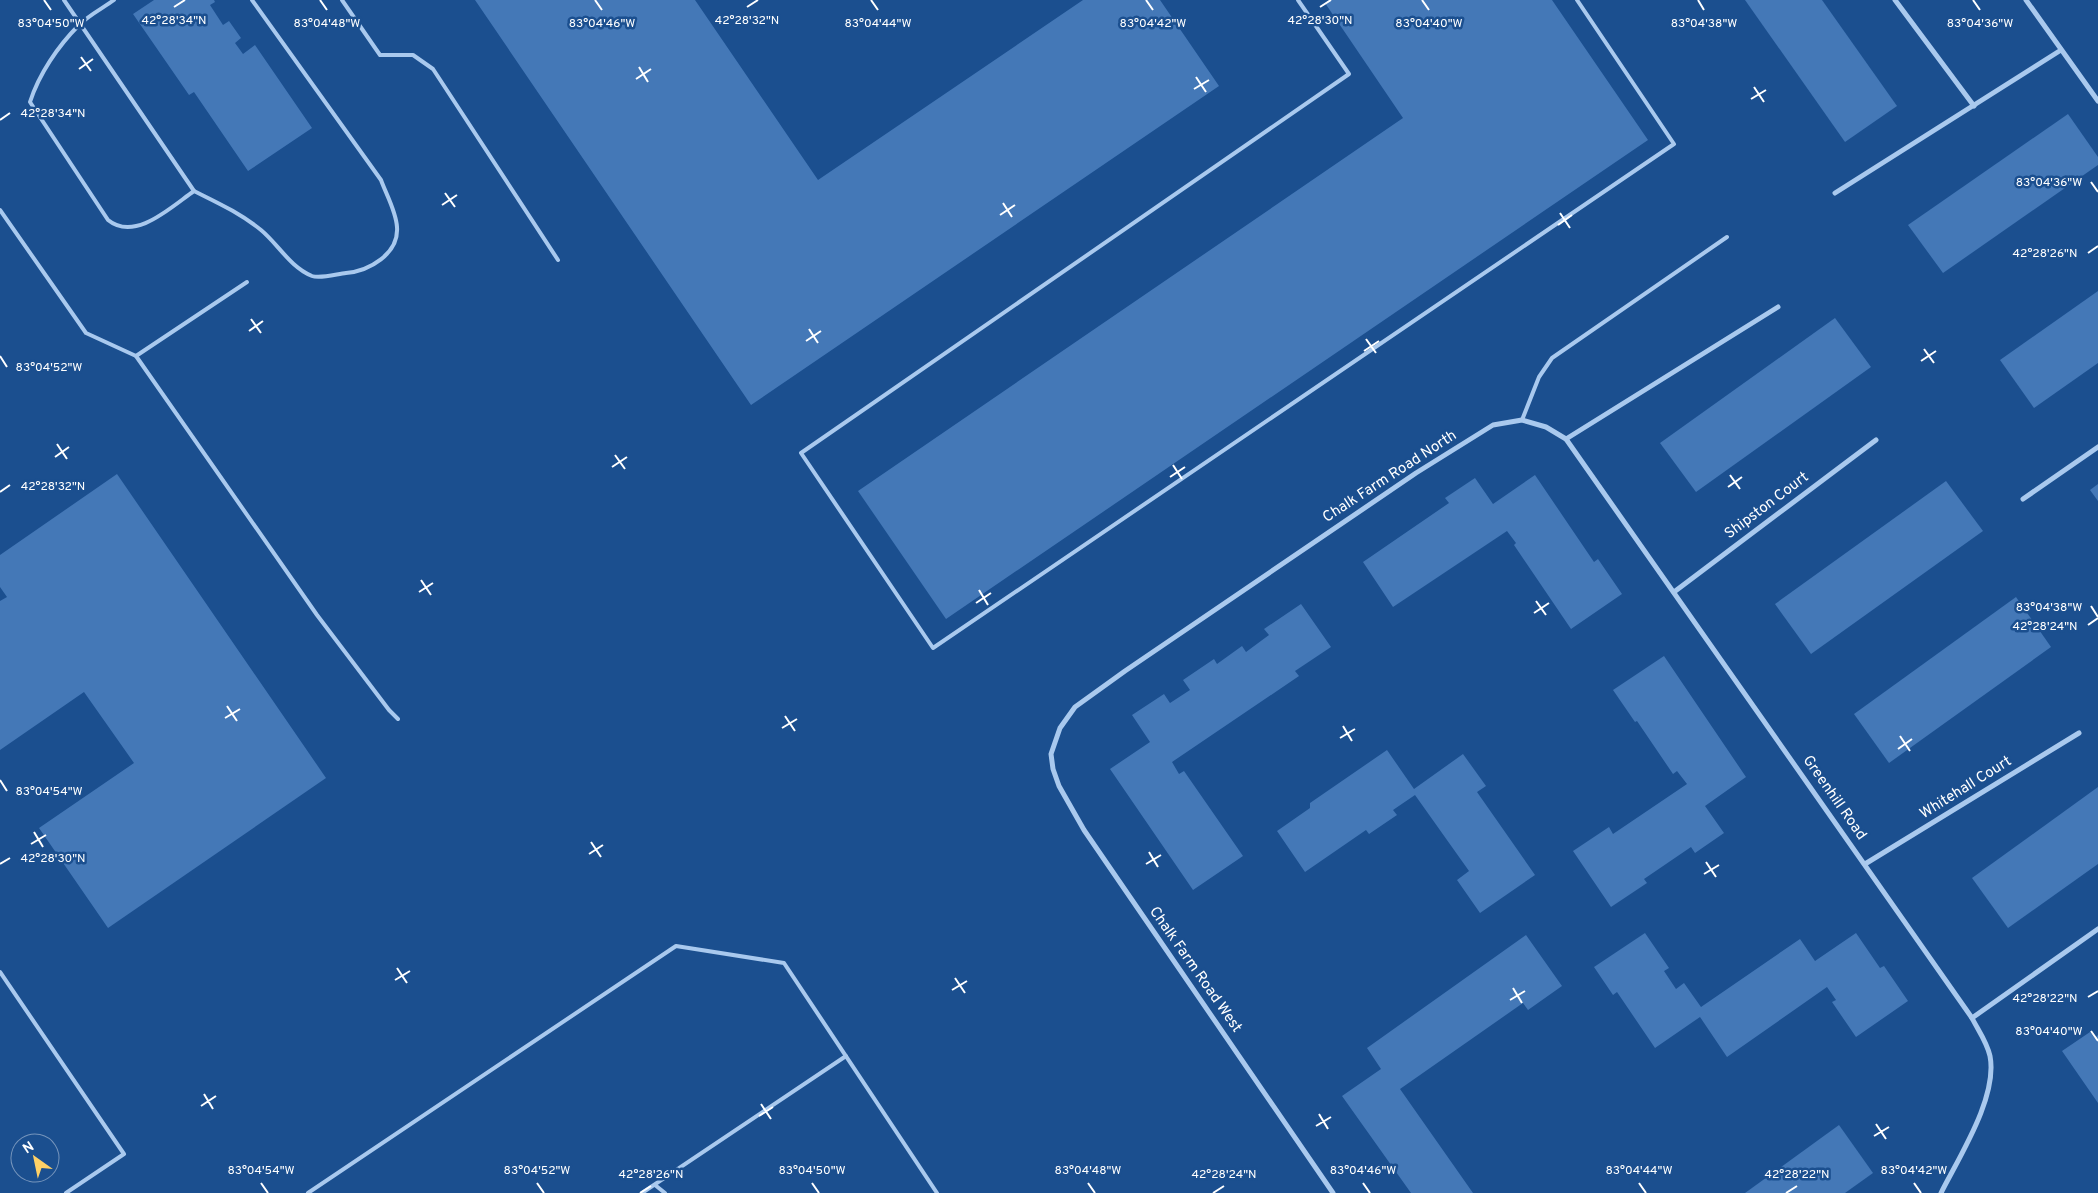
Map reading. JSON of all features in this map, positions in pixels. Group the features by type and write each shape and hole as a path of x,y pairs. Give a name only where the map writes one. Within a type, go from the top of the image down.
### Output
{"street":[{"path":"1895,0 1974,106"},
{"path":"2026,0 2098,101"},
{"path":"1835,193 2061,50"},
{"path":"1566,439 1778,307"},
{"name":"Chalk Farm Road North","path":"1051,754 1060,728 1075,707 1125,670 1416,472 1492,425 1522,420 1546,427 1566,439"},
{"name":"Greenhill Road","path":"1566,439 1866,864 1972,1018 1986,1043 1990,1057 1990,1077 1986,1098 1941,1193"},
{"name":"Shipston Court","path":"1674,592 1876,440"},
{"path":"2023,499 2098,447"},
{"name":"Whitehall Court","path":"1866,864 2079,733"},
{"name":"Chalk Farm Road West","path":"1051,754 1053,769 1059,786 1084,830 1333,1193"},
{"path":"1972,1018 2098,930"}],"lane":[{"path":"64,0 194,192 232,210 262,231 294,264 313,276 359,272 375,265 396,241 397,226 380,180 252,0"},
{"path":"114,0 80,24 49,63 34,88 30,102 108,220 120,228 135,227 154,218 194,192"},
{"path":"342,0 380,55 413,55 433,69 558,260"},
{"path":"1298,0 1349,74 801,452 933,648 1674,144 1577,0"},
{"path":"0,210 86,333 136,356 317,615 388,710 398,719"},
{"path":"1522,420 1539,377 1552,358 1728,237"},
{"path":"136,356 247,282"},
{"path":"308,1193 676,946 784,963 937,1193"},
{"path":"0,972 124,1154 66,1193"},
{"path":"642,1193 846,1056"},
{"path":"655,1185 665,1193"}],"building":[{"path":"154,0 214,0 215,2 210,5 223,25 229,21 241,38 235,43 243,54 255,45 312,128 248,171 194,92 189,95 133,14"},
{"path":"475,0 695,0 818,180 1083,0 1160,0 1219,86 751,405"},
{"path":"1329,0 1552,0 1648,140 946,619 858,491 1403,118 1325,3"},
{"path":"1745,0 1822,0 1897,106 1845,142"},
{"path":"2068,114 2098,157 2098,165 1943,273 1908,225"},
{"path":"2098,291 2098,363 2034,408 2000,360"},
{"path":"1835,318 1871,367 1696,492 1660,443"},
{"path":"117,474 326,778 108,928 39,828 134,763 84,692 0,750 0,601 7,597 0,587 0,555"},
{"path":"1535,475 1594,562 1598,559 1622,594 1571,629 1514,545 1516,543 1507,531 1393,607 1363,562 1449,503 1445,498 1475,478 1493,504"},
{"path":"1946,481 1983,531 1811,654 1775,604"},
{"path":"2098,484 2098,501 2090,490"},
{"path":"2016,597 2051,647 1889,763 1854,714"},
{"path":"1301,604 1331,647 1295,671 1299,676 1172,762 1179,774 1184,771 1243,856 1193,890 1110,769 1150,742 1132,715 1164,694 1170,703 1190,690 1183,680 1214,659 1217,664 1242,646 1246,652 1269,635 1264,629"},
{"path":"1664,656 1746,777 1705,806 1724,833 1695,853 1691,847 1644,879 1647,883 1611,907 1573,851 1609,827 1613,834 1687,784 1677,771 1673,774 1637,721 1635,722 1613,690"},
{"path":"1387,750 1414,789 1463,754 1486,786 1477,792 1535,875 1480,913 1457,880 1469,871 1415,795 1393,810 1397,815 1369,834 1366,830 1305,872 1277,831 1310,808 1310,803"},
{"path":"2098,787 2098,864 2008,928 1972,878"},
{"path":"1645,933 1669,968 1664,971 1676,989 1684,983 1701,1007 1800,939 1815,961 1856,933 1880,968 1884,966 1908,1001 1856,1037 1832,1002 1836,1000 1827,987 1727,1057 1700,1017 1655,1048 1617,992 1613,995 1594,967"},
{"path":"1526,935 1562,986 1528,1010 1523,1003 1400,1089 1473,1193 1411,1193 1342,1096 1381,1069 1367,1048"},
{"path":"2090,1032 2095,1038 2098,1035 2098,1103 2062,1051"},
{"path":"1839,1125 1873,1173 1845,1193 1745,1193"}]}
